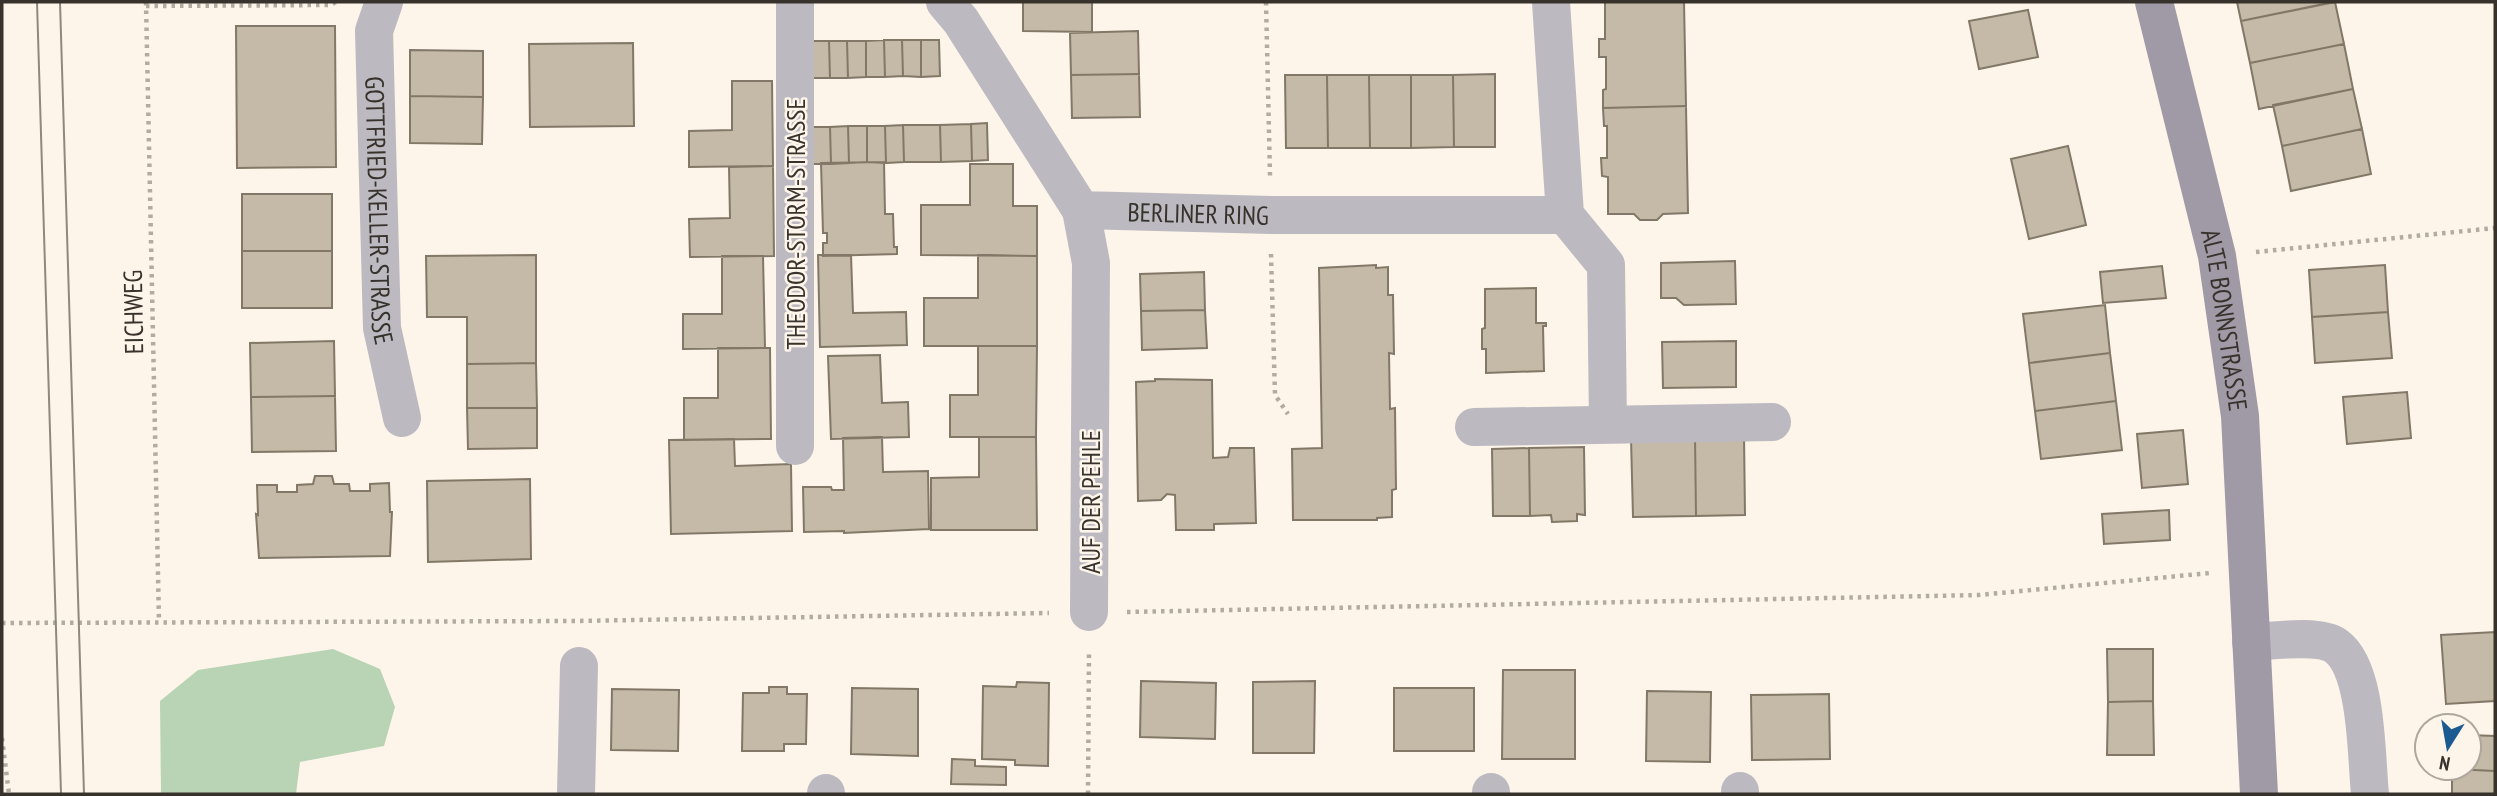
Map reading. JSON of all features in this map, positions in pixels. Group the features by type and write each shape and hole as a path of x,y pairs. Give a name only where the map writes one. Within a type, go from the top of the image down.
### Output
{"main road":[{"name":"ALTE BONNSTRASSE","path":"2154,2 2217,256 2239,416 2259,794"}],"street":[{"name":"GOTTFRIED-KELLER-STRASSE","path":"384,2 374,31 382,328 402,418"},
{"name":"THEODOR-STORM-STRASSE","path":"795,2 796,446"},
{"path":"1551,2 1565,215 1606,265 1608,424"},
{"path":"957,8 1081,210"},
{"name":"BERLINER RING","path":"1081,210 1270,215 1565,215"},
{"name":"AUF DER PEHLE","path":"1081,210 1091,263 1089,612"},
{"path":"1474,427 1772,422"},
{"path":"2251,642 2318,640 2336,646 2351,666 2361,692 2370,794"},
{"path":"576,794 579,666"}],"path":[{"path":"146,4 330,5 336,2"},
{"name":"EICHWEG","path":"146,4 159,622"},
{"path":"2217,256 2495,228"},
{"path":"2,623 575,621 1979,595 2249,570"},
{"name":"AUF DER PEHLE","path":"1088,794 1089,612"},
{"path":"2,738 9,794"}],"green space":[{"path":"333,649 380,669 395,707 384,746 300,762 296,794 161,794 160,701 198,670"}],"building":[{"path":"1023,2 1092,2 1092,32 1023,31"},
{"path":"1605,2 1684,2 1686,106 1603,108 1606,57 1599,57 1599,39 1605,39"},
{"path":"2237,2 2333,2 2241,21"},
{"path":"2335,2 2344,44 2250,63 2241,21"},
{"path":"2028,10 2038,57 1979,69 1969,21"},
{"path":"236,26 335,26 336,167 237,168"},
{"path":"1138,31 1139,74 1071,75 1070,33"},
{"path":"884,40 885,77 866,77 866,41"},
{"path":"884,40 902,40 903,76 885,77"},
{"path":"902,40 921,40 921,77 903,76"},
{"path":"921,40 939,40 940,76 921,77"},
{"path":"810,41 829,41 830,78 811,78"},
{"path":"829,41 847,41 848,78 830,78"},
{"path":"847,41 866,41 866,77 848,78"},
{"path":"633,43 634,126 530,127 529,44"},
{"path":"2344,44 2353,89 2259,109 2250,63"},
{"path":"410,50 483,51 483,97 410,96"},
{"path":"1139,74 1140,117 1072,118 1071,75"},
{"path":"1495,74 1495,147 1454,147 1453,75"},
{"path":"1285,75 1327,75 1328,148 1286,148"},
{"path":"1327,75 1369,75 1370,148 1328,148"},
{"path":"1369,75 1411,75 1411,148 1370,148"},
{"path":"1411,75 1453,75 1454,147 1411,148"},
{"path":"732,81 772,81 773,166 689,167 689,131 732,130"},
{"path":"2353,89 2362,129 2282,146 2273,105"},
{"path":"410,96 483,97 482,144 410,143"},
{"path":"1686,106 1688,213 1663,214 1657,220 1640,220 1634,214 1608,214 1608,177 1602,176 1601,158 1607,158 1607,126 1604,126 1603,108"},
{"path":"987,123 988,160 972,161 971,124"},
{"path":"971,124 972,161 941,162 940,125"},
{"path":"903,125 904,162 886,163 885,126"},
{"path":"903,125 940,125 941,162 904,162"},
{"path":"848,126 849,163 831,164 830,127"},
{"path":"848,126 867,126 867,162 849,163"},
{"path":"867,126 885,126 886,163 867,162"},
{"path":"812,127 830,127 831,164 813,164"},
{"path":"2362,129 2371,174 2291,191 2282,146"},
{"path":"2068,146 2086,225 2029,239 2011,159"},
{"path":"884,162 885,214 893,214 894,247 897,247 897,254 823,256 823,243 827,243 827,233 823,233 821,163"},
{"path":"970,164 1013,164 1013,206 1037,206 1037,256 921,255 921,205 970,205"},
{"path":"773,166 774,256 690,257 689,219 730,218 729,167"},
{"path":"242,194 332,194 332,251 242,251"},
{"path":"242,251 332,251 332,308 242,308"},
{"path":"536,255 536,363 467,364 467,317 427,317 426,256"},
{"path":"818,255 851,255 853,313 906,312 907,345 820,347"},
{"path":"978,255 1037,256 1037,346 924,346 924,298 978,298"},
{"path":"722,256 763,256 765,348 683,349 683,314 722,314"},
{"path":"1735,261 1736,304 1684,305 1676,298 1661,298 1661,263"},
{"path":"1376,265 1376,268 1388,267 1388,295 1393,295 1394,354 1389,353 1390,409 1395,408 1396,489 1392,490 1392,517 1377,520 1293,520 1292,449 1322,448 1319,268"},
{"path":"2385,265 2388,312 2312,317 2309,270"},
{"path":"2162,266 2166,298 2103,303 2100,272"},
{"path":"1204,272 1205,310 1141,311 1140,274"},
{"path":"1536,288 1536,323 1546,323 1546,326 1543,326 1544,371 1486,373 1486,349 1482,349 1485,289"},
{"path":"2105,305 2110,353 2029,363 2023,314"},
{"path":"1205,310 1207,348 1142,350 1141,311"},
{"path":"2388,312 2392,358 2315,363 2312,317"},
{"path":"334,341 335,396 251,397 250,343"},
{"path":"1736,341 1736,387 1663,388 1662,342"},
{"path":"978,346 1037,346 1036,437 950,437 950,395 978,395"},
{"path":"718,348 770,348 771,439 684,440 684,398 718,398"},
{"path":"2110,353 2116,401 2035,411 2029,363"},
{"path":"880,355 882,403 908,402 909,437 831,439 828,356"},
{"path":"536,363 537,408 467,408 467,364"},
{"path":"1155,379 1212,380 1213,458 1228,457 1230,448 1254,448 1256,523 1214,524 1214,530 1176,530 1175,495 1167,494 1161,500 1138,501 1136,382"},
{"path":"2407,392 2411,438 2347,444 2343,397"},
{"path":"335,396 336,451 252,452 251,397"},
{"path":"2116,401 2122,450 2041,459 2035,411"},
{"path":"467,408 537,408 537,448 468,449"},
{"path":"2183,430 2188,484 2142,488 2137,434"},
{"path":"1744,435 1745,515 1696,516 1695,436"},
{"path":"1695,436 1696,516 1633,517 1631,438"},
{"path":"882,437 883,472 928,471 929,529 804,532 803,487 844,490 843,438"},
{"path":"979,437 1036,437 1037,530 931,530 931,478 979,477"},
{"path":"734,439 735,466 791,464 792,531 671,534 669,440"},
{"path":"1584,447 1585,515 1577,514 1577,521 1552,522 1551,515 1530,516 1529,448"},
{"path":"1529,448 1530,516 1493,516 1492,449"},
{"path":"315,476 332,476 334,484 349,484 350,491 370,491 370,484 389,483 392,512 390,556 259,558 257,485 277,485 277,492 297,492 297,485 313,484"},
{"path":"530,479 531,559 428,562 427,481"},
{"path":"2169,510 2170,540 2104,544 2102,514"},
{"path":"2495,632 2495,701 2446,704 2441,635"},
{"path":"2107,649 2153,649 2153,701 2108,702"},
{"path":"1503,670 1575,670 1575,759 1502,759"},
{"path":"1141,681 1216,683 1215,739 1140,737"},
{"path":"1315,681 1314,753 1253,753 1253,682"},
{"path":"1017,682 1049,683 1048,766 1015,765 1015,760 982,759 983,686 1016,687"},
{"path":"769,687 787,687 787,694 807,694 806,744 784,744 784,751 742,751 743,693 769,693"},
{"path":"852,688 918,689 918,756 851,754"},
{"path":"1394,688 1474,688 1474,751 1394,751"},
{"path":"612,689 679,690 678,751 611,750"},
{"path":"1647,691 1711,692 1710,762 1646,761"},
{"path":"1829,694 1830,759 1752,760 1751,695"},
{"path":"2153,701 2154,755 2107,755 2108,702"},
{"path":"2483,736 2495,736 2495,771 2483,770"},
{"path":"952,759 975,760 975,766 1006,767 1006,785 951,784"},
{"path":"2483,770 2495,771 2495,794 2452,794 2452,782 2483,782"}],"tram line":[{"path":"37,2 61,794"},
{"path":"60,2 84,794"}]}
